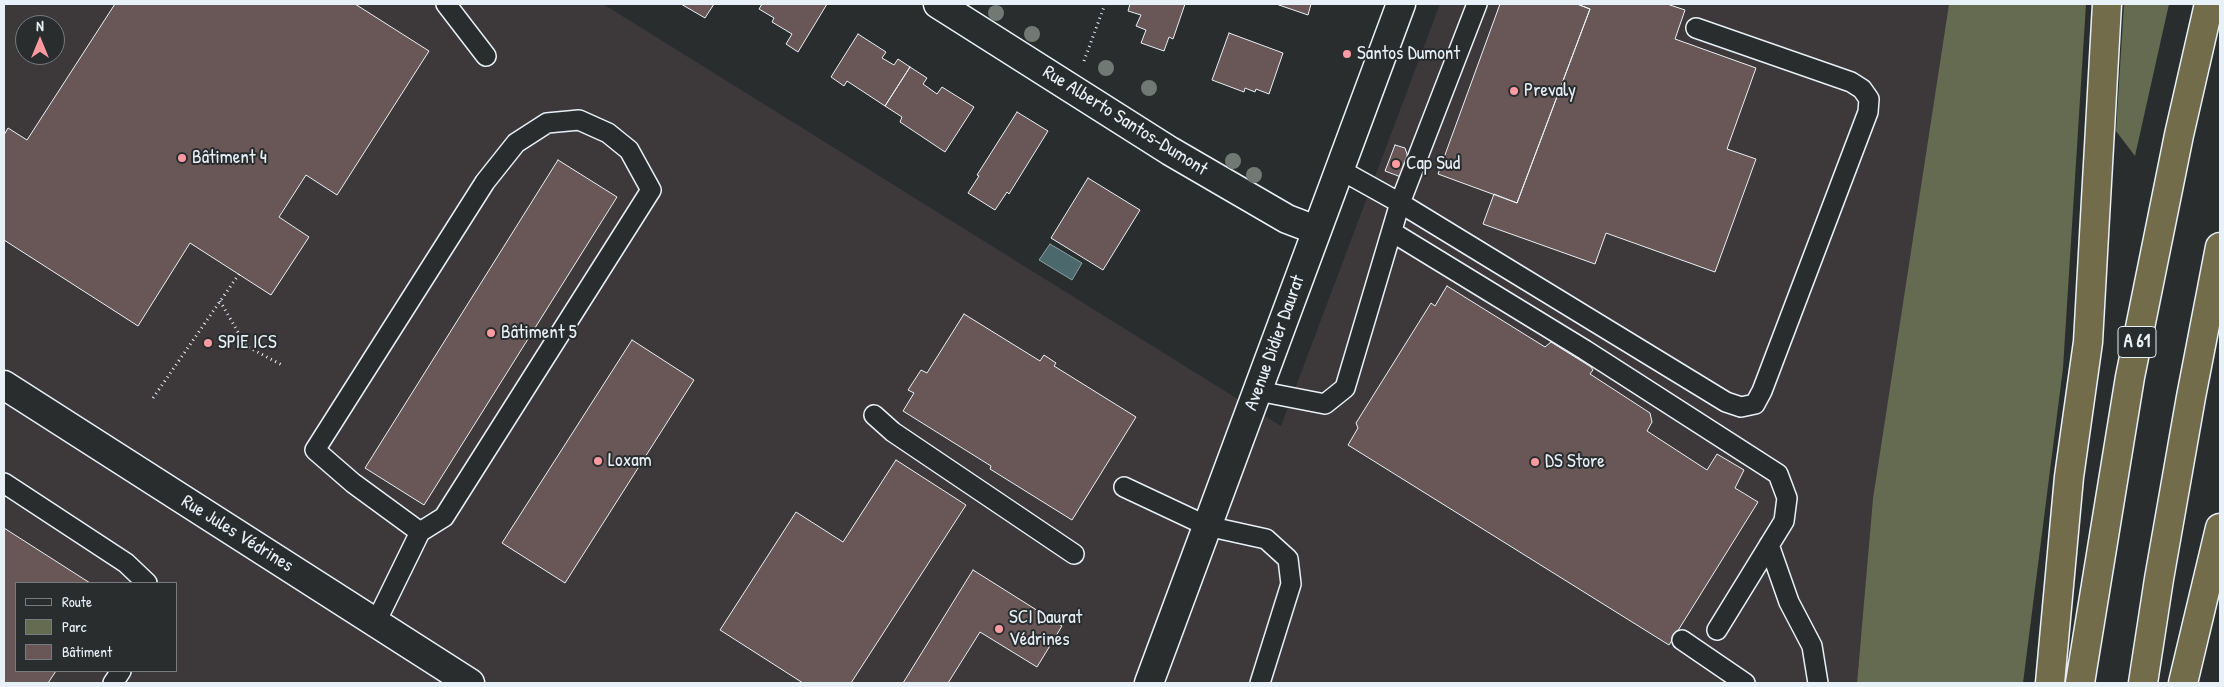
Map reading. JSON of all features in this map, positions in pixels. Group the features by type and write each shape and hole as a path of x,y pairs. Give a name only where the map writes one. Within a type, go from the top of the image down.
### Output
{"highway":[{"path":"2050,683 2069,477 2088,342 2107,4"},
{"name":"A 61","path":"2080,683 2130,377 2179,134 2208,4"},
{"path":"2143,683 2189,407 2220,247"},
{"path":"2183,683 2220,528"}],"street":[{"name":"Rue Alberto Santos-Dumont","path":"938,4 1170,151 1287,219 1316,230"},
{"name":"Avenue Didier Daurat","path":"1150,683 1400,4"},
{"name":"Rue Jules Védrines","path":"4,385 470,683"}],"lane":[{"path":"446,4 486,56"},
{"path":"1258,391 1325,404 1346,388 1400,203 1476,4"},
{"path":"1339,169 1400,203 1726,402 1741,407 1755,404 1762,391 1865,121 1869,99 1862,89 1851,82 1696,28"},
{"path":"376,622 420,532 444,516 650,190 629,150 608,134 579,120 548,123 516,143 486,182 315,450 353,483 420,532"},
{"path":"1392,232 1585,350 1778,474 1787,498 1784,521 1717,630"},
{"path":"874,415 893,432 1074,554"},
{"path":"4,484 126,563 146,582"},
{"path":"1124,487 1207,526 1266,540 1288,559 1291,584 1260,683"},
{"path":"1769,545 1789,602 1812,646 1818,683"},
{"path":"1682,640 1744,683"},
{"path":"113,683 120,672"}],"path":[{"path":"1074,90 1105,4"},
{"path":"154,398 239,274"},
{"path":"220,301 246,346 282,365"}],"shaded area":[{"path":"4,4 603,4 1281,426 1440,4 1949,4 1873,498 1857,683 4,683"}],"green space":[{"path":"1949,4 2086,4 2063,368 2023,683 1857,683 1873,498"},
{"path":"2124,4 2169,4 2135,156 2116,131"}],"water":[{"path":"1050,244 1082,263 1072,280 1039,260"}],"building":[{"name":"Bâtiment 4","path":"115,4 355,4 429,51 337,195 306,175 279,217 309,237 271,295 190,243 138,326 4,240 4,135 8,128 27,140"},
{"path":"681,4 714,4 705,18"},
{"path":"762,4 827,4 798,52 786,44 792,34 772,22 774,18 759,9"},
{"path":"1130,4 1185,4 1173,39 1169,37 1164,51 1141,43 1146,30 1136,26 1141,15 1128,11"},
{"path":"1276,4 1311,4 1308,15"},
{"name":"Prevaly","path":"1500,4 1577,4 1590,9 1517,203 1438,174"},
{"path":"1577,4 1667,4 1685,10 1675,39 1756,68 1727,149 1756,159 1715,272 1606,233 1595,264 1483,224 1494,194 1517,203 1590,9"},
{"path":"1229,33 1283,53 1269,94 1256,89 1255,92 1245,88 1244,92 1212,80"},
{"path":"858,34 886,52 882,58 894,65 898,59 910,67 885,106 847,81 844,86 831,77"},
{"path":"910,67 927,78 923,84 937,94 942,87 974,107 945,152 900,122 902,117 885,106"},
{"path":"1017,112 1048,131 1009,194 1007,192 995,210 968,193 979,176 977,175"},
{"name":"Cap Sud","path":"1395,145 1405,148 1408,157 1401,177 1385,171"},
{"name":"Bâtiment 5","path":"558,160 617,197 424,505 365,468"},
{"path":"1088,178 1140,210 1103,270 1051,238"},
{"name":"DS Store","path":"1447,286 1545,347 1551,342 1591,367 1593,370 1590,374 1650,413 1652,422 1647,431 1707,470 1717,454 1744,470 1735,488 1758,502 1669,645 1348,445 1358,428 1356,423 1431,303 1435,306"},
{"path":"964,314 1040,361 1044,355 1056,363 1054,366 1136,417 1072,520 990,469 991,466 903,411 914,393 908,390 921,370 927,373"},
{"name":"Loxam","path":"632,340 694,380 565,583 502,543"},
{"path":"896,460 966,505 851,683 803,683 720,630 796,512 843,542"},
{"path":"4,528 88,582 15,582 15,672 55,672 48,683 4,683"},
{"name":"SCI Daurat Védrines","path":"973,570 1062,626 1037,667 980,632 948,683 903,683"}],"place":[{"name":"Santos Dumont","path":"1347,54"},
{"name":"Prevaly","path":"1514,91"},
{"name":"Bâtiment 4","path":"182,158"},
{"name":"Cap Sud","path":"1396,164"},
{"name":"Bâtiment 5","path":"491,333"},
{"name":"SPIE ICS","path":"208,343"},
{"name":"Loxam","path":"598,461"},
{"name":"DS Store","path":"1535,462"},
{"name":"SCI Daurat Védrines","path":"999,629"}]}
